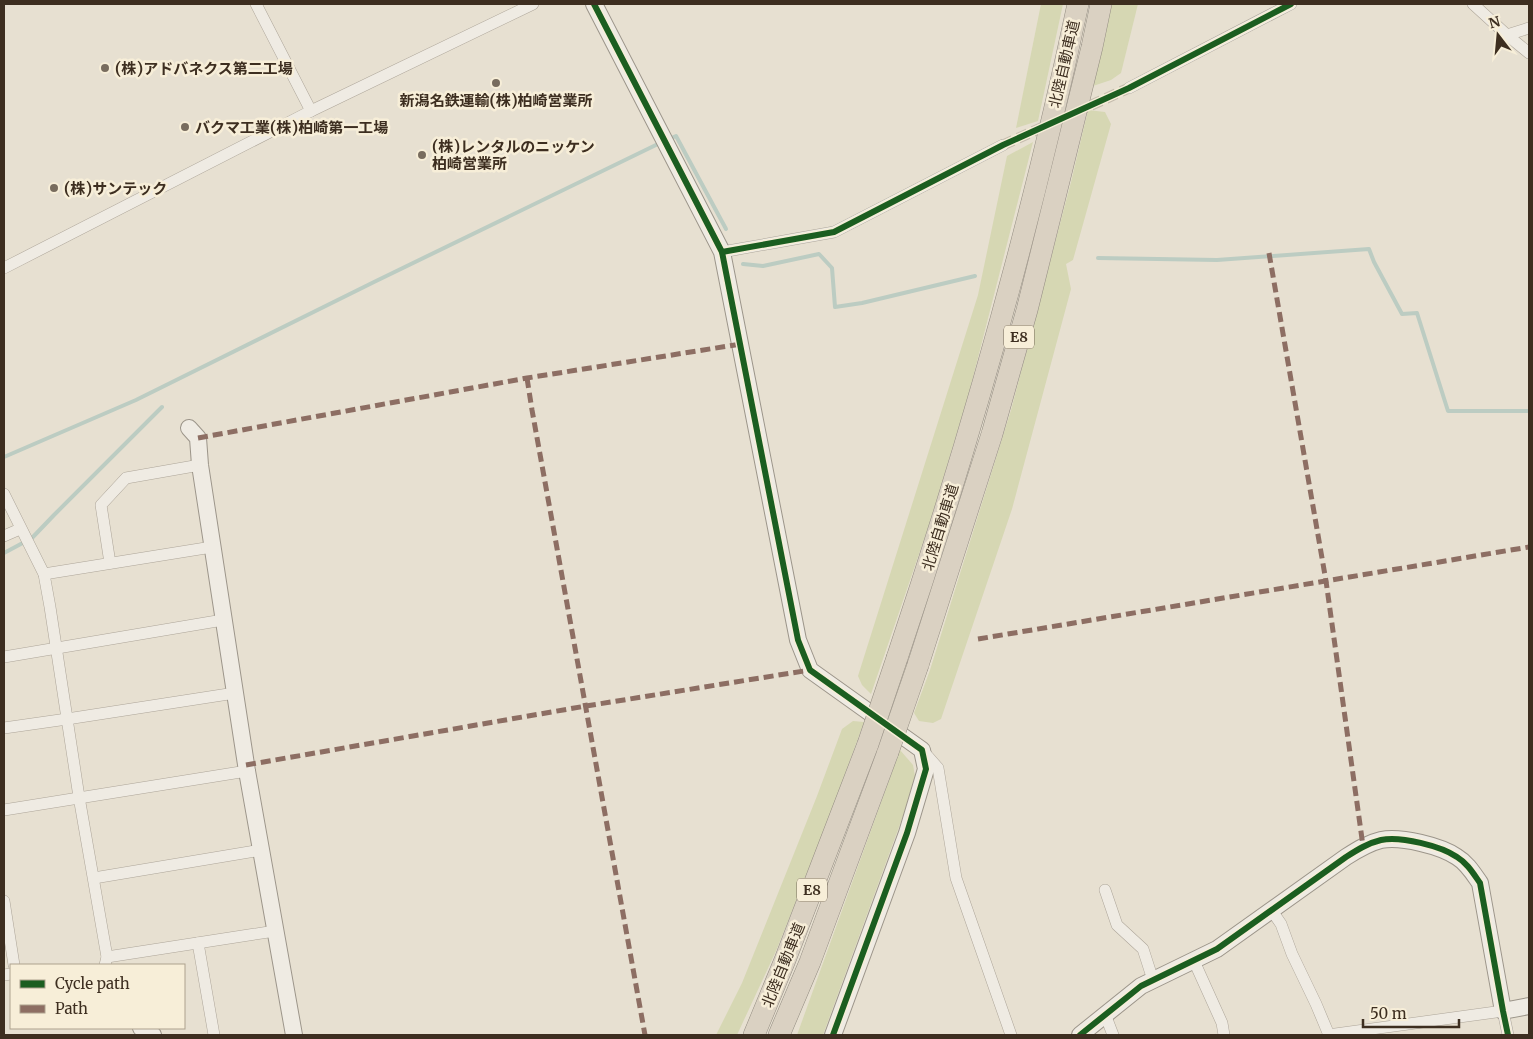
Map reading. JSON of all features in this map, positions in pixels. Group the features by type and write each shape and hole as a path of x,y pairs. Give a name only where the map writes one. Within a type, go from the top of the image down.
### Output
{"highway":[{"name":"北陸自動車道","path":"754,1035 785,960 868,744 935,544 1004,309 1037,185 1078,4"},
{"name":"北陸自動車道","path":"779,1035 810,962 888,752 992,434 1027,310 1101,4"},
{"path":"783,1035 810,962"}],"street":[{"path":"256,4 311,111"},
{"path":"4,268 311,111 533,4"},
{"path":"594,4 722,252 798,640 810,670 922,750 938,768 956,878 1011,1035"},
{"path":"1129,88 1291,4"},
{"path":"1473,4 1507,36 1529,53"},
{"path":"1507,36 1529,28"},
{"path":"722,252 834,232 1003,145"},
{"path":"189,428 198,438 212,547 247,771 294,1035"},
{"path":"110,563 101,505 126,478 200,465"},
{"path":"4,494 44,574 106,961 198,943 276,931"},
{"path":"4,536 20,529"},
{"path":"44,574 212,547"},
{"path":"4,657 223,620"},
{"path":"4,728 235,693"},
{"path":"833,1035 907,832 926,769 922,750"},
{"path":"4,810 247,771"},
{"path":"1080,1035 1141,986 1217,950 1363,846 1383,840 1406,840 1439,848 1457,856 1470,868 1480,883 1508,1035"},
{"path":"94,878 261,850"},
{"path":"1105,890 1117,924 1143,950 1152,980"},
{"path":"4,901 14,964"},
{"path":"1272,911 1281,924 1292,954 1329,1035 1410,1029 1529,1006"},
{"path":"198,943 214,1035"},
{"path":"1194,961 1222,1023 1224,1035"},
{"path":"1104,1014 1113,1035"}],"green space":[{"path":"1041,4 1063,4 1038,121 1016,128"},
{"path":"1110,4 1138,4 1121,73 1111,80 1090,87"},
{"path":"1088,110 1105,112 1111,124 1073,260 1066,264 1071,289 1012,509 941,719 933,723 919,721 914,713 930,670 1011,410"},
{"path":"1033,142 969,393 930,522 871,694 862,685 858,676 978,295 1007,156"},
{"path":"853,721 864,722 824,832 776,951 737,1035 716,1035 742,983 842,729"},
{"path":"900,750 913,765 915,776 903,816 823,1035 797,1035"}],"waterway":[{"path":"669,139 676,136 726,229"},
{"path":"4,457 136,400 660,143"},
{"path":"1098,258 1217,260 1369,249 1402,314 1417,313 1448,411 1529,411"},
{"path":"743,264 763,266 819,254 832,268 835,307 862,303 975,276"},
{"path":"4,553 32,538 162,407"}],"tunnel":[{"path":"1076,112 1129,88"},
{"path":"1003,145 1052,123"}],"marked path":[{"path":"1269,253 1326,581 1363,846"},
{"path":"198,438 527,378 741,344"},
{"path":"527,378 645,1035"},
{"path":"978,639 1529,547"},
{"path":"246,765 586,706 810,670"}],"cycle path":[{"path":"594,4 722,252 798,640 810,670 922,750 926,769 907,833 833,1035"},
{"path":"722,252 834,232 1003,145 1129,88 1291,4"},
{"path":"1080,1035 1141,986 1217,949 1346,857 1372,843 1389,839 1420,843 1450,853 1464,862 1480,883 1508,1035"}],"place":[{"name":"(株)アドバネクス第二工場","path":"105,68"},
{"name":"新潟名鉄運輸(株)柏崎営業所","path":"496,83"},
{"name":"バクマ工業(株)柏崎第一工場","path":"185,127"},
{"name":"(株)レンタルのニッケン 柏崎営業所","path":"422,155"},
{"name":"(株)サンテック","path":"54,188"}]}
